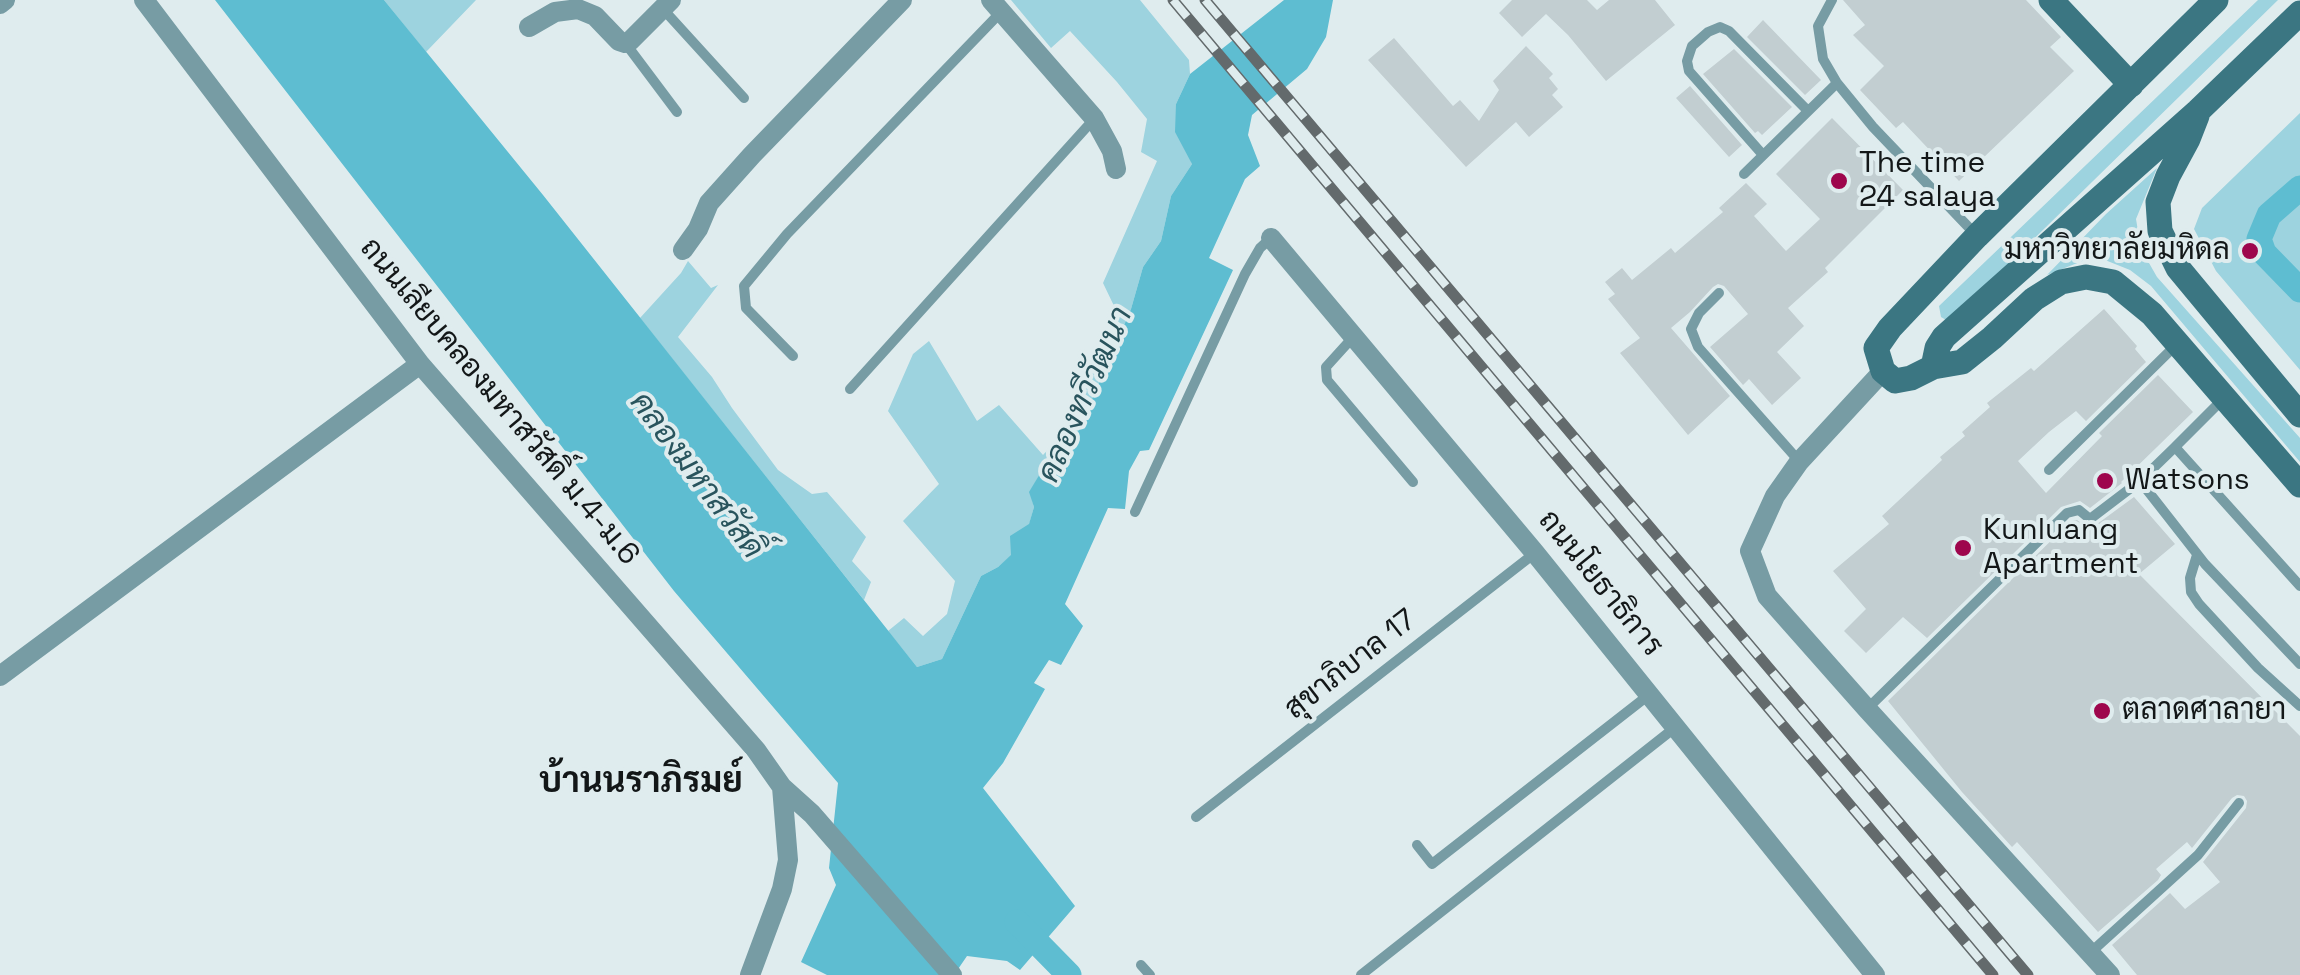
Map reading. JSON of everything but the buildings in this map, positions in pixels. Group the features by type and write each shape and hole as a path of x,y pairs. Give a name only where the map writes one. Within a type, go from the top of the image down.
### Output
{"main road":[{"path":"2050,0 2131,85"},
{"path":"2216,0 1977,236 1876,348 1883,371 1894,381 1912,378 1933,368 1962,362 2034,299 2061,282 2086,277 2113,282 2152,314 2300,486"},
{"path":"1933,368 1944,337 2198,111 2300,13"},
{"path":"2198,111 2158,202 2160,231 2178,268 2300,414"}],"street":[{"name":"ถนนเลียบคลองมหาสวัสดิ์ ม.4-ม.6","path":"144,0 420,364 756,750 782,787 812,814 947,968"},
{"path":"683,250 710,203 752,154 902,0"},
{"path":"529,27 554,12 578,10 595,16 625,43 666,4"},
{"path":"996,6 1094,118 1112,151 1116,169"},
{"name":"ถนนโยธาธิการ","path":"1272,238 1536,553 1870,969"},
{"path":"0,676 420,364"},
{"path":"1883,371 1800,462 1775,496 1750,552 1768,596 2110,975"},
{"path":"750,975 782,889 788,860 782,787"},
{"path":"1845,975 1870,969"}],"lane":[{"path":"1832,0 1818,26 1823,59 1837,84 1873,128 1977,236"},
{"path":"666,4 744,98"},
{"path":"793,356 746,308 744,286 996,6"},
{"path":"1763,155 1690,71 1692,46 1708,32 1720,27 1729,30 1808,112"},
{"path":"625,43 677,112"},
{"path":"1744,174 1837,84"},
{"path":"850,389 1094,118"},
{"path":"1135,512 1246,274 1260,248 1272,238"},
{"path":"1719,294 1699,313 1691,329 1698,348 1800,462"},
{"path":"1356,336 1326,367 1328,380 1413,482"},
{"path":"2049,470 2178,343"},
{"path":"1867,709 2067,513 2080,510 2090,519 2140,481 2224,398"},
{"path":"2176,447 2300,586"},
{"path":"2140,481 2197,555 2300,664"},
{"name":"สุขาภิบาล 17","path":"1196,817 1536,553"},
{"path":"2197,555 2190,578 2191,592 2198,604 2300,706"},
{"path":"1417,845 1432,864 1651,694"},
{"path":"1361,975 1677,726"},
{"path":"2089,954 2198,855 2239,803"},
{"path":"1141,966 1150,975"}],"shaded area":[{"path":"384,0 476,0 426,52"},
{"path":"1011,0 1140,0 1189,60 1190,74 1176,104 1192,164 1171,196 1161,241 1143,267 1131,309 1064,464 1041,472 1030,492 1034,507 1029,525 1012,555 981,576 942,659 917,667 888,631 904,618 923,636 947,614 955,581 903,521 939,484 888,411 913,354 929,341 977,421 999,405 1043,455 1065,431 1115,308 1103,283 1157,161 1141,152 1147,119 1117,82 1070,31 1051,48"},
{"path":"2258,0 2278,0 1953,318 1941,317 1939,306"},
{"name":"มหาวิทยาลัยมหิดล","path":"2300,113 2300,370 2216,271 2194,229 2202,208"},
{"path":"2157,168 2136,219 2141,249 2157,277 2300,438 2300,462 2151,286 2130,270 2090,258 2047,275"},
{"path":"688,261 711,288 718,285 678,337 712,377 778,470 812,494 827,492 866,537 852,561 871,582 864,600 640,318"}],"water":[{"path":"215,0 384,0 917,667 942,659 981,576 1011,555 1010,536 1029,524 1034,507 1029,492 1041,472 1064,464 1131,309 1143,267 1161,241 1171,196 1192,164 1175,132 1176,104 1190,74 1284,0 1333,0 1326,37 1307,69 1252,115 1248,135 1260,166 1245,179 1209,258 1233,270 1149,450 1140,451 1129,471 1125,509 1108,508 1065,604 1083,626 1061,665 1049,660 1034,683 1045,689 1003,763 983,788 1075,906 1020,970 1007,961 967,956 954,975 827,975 801,962 836,885 829,868 838,783 674,591"}],"waterway":[{"path":"2300,188 2269,215 2259,239 2264,253 2300,290"},
{"name":"คลองมหาสวัสดิ์","path":"1017,922 1069,975"}],"railway":[{"path":"1173,0 1993,975"},
{"path":"1205,0 2028,975"}],"place":[{"name":"The time 24 salaya","path":"1839,181"},
{"name":"มหาวิทยาลัยมหิดล","path":"2250,251"},
{"name":"Watsons","path":"2105,481"},
{"name":"Kunluang Apartment","path":"1963,548"},
{"name":"ตลาดศาลายา","path":"2102,711"}],"district":[{"name":"บ้านนราภิรมย์","path":"641,783"}],"water label":[{"name":"คลองทวีวัฒนา","path":"1086,395"}]}
